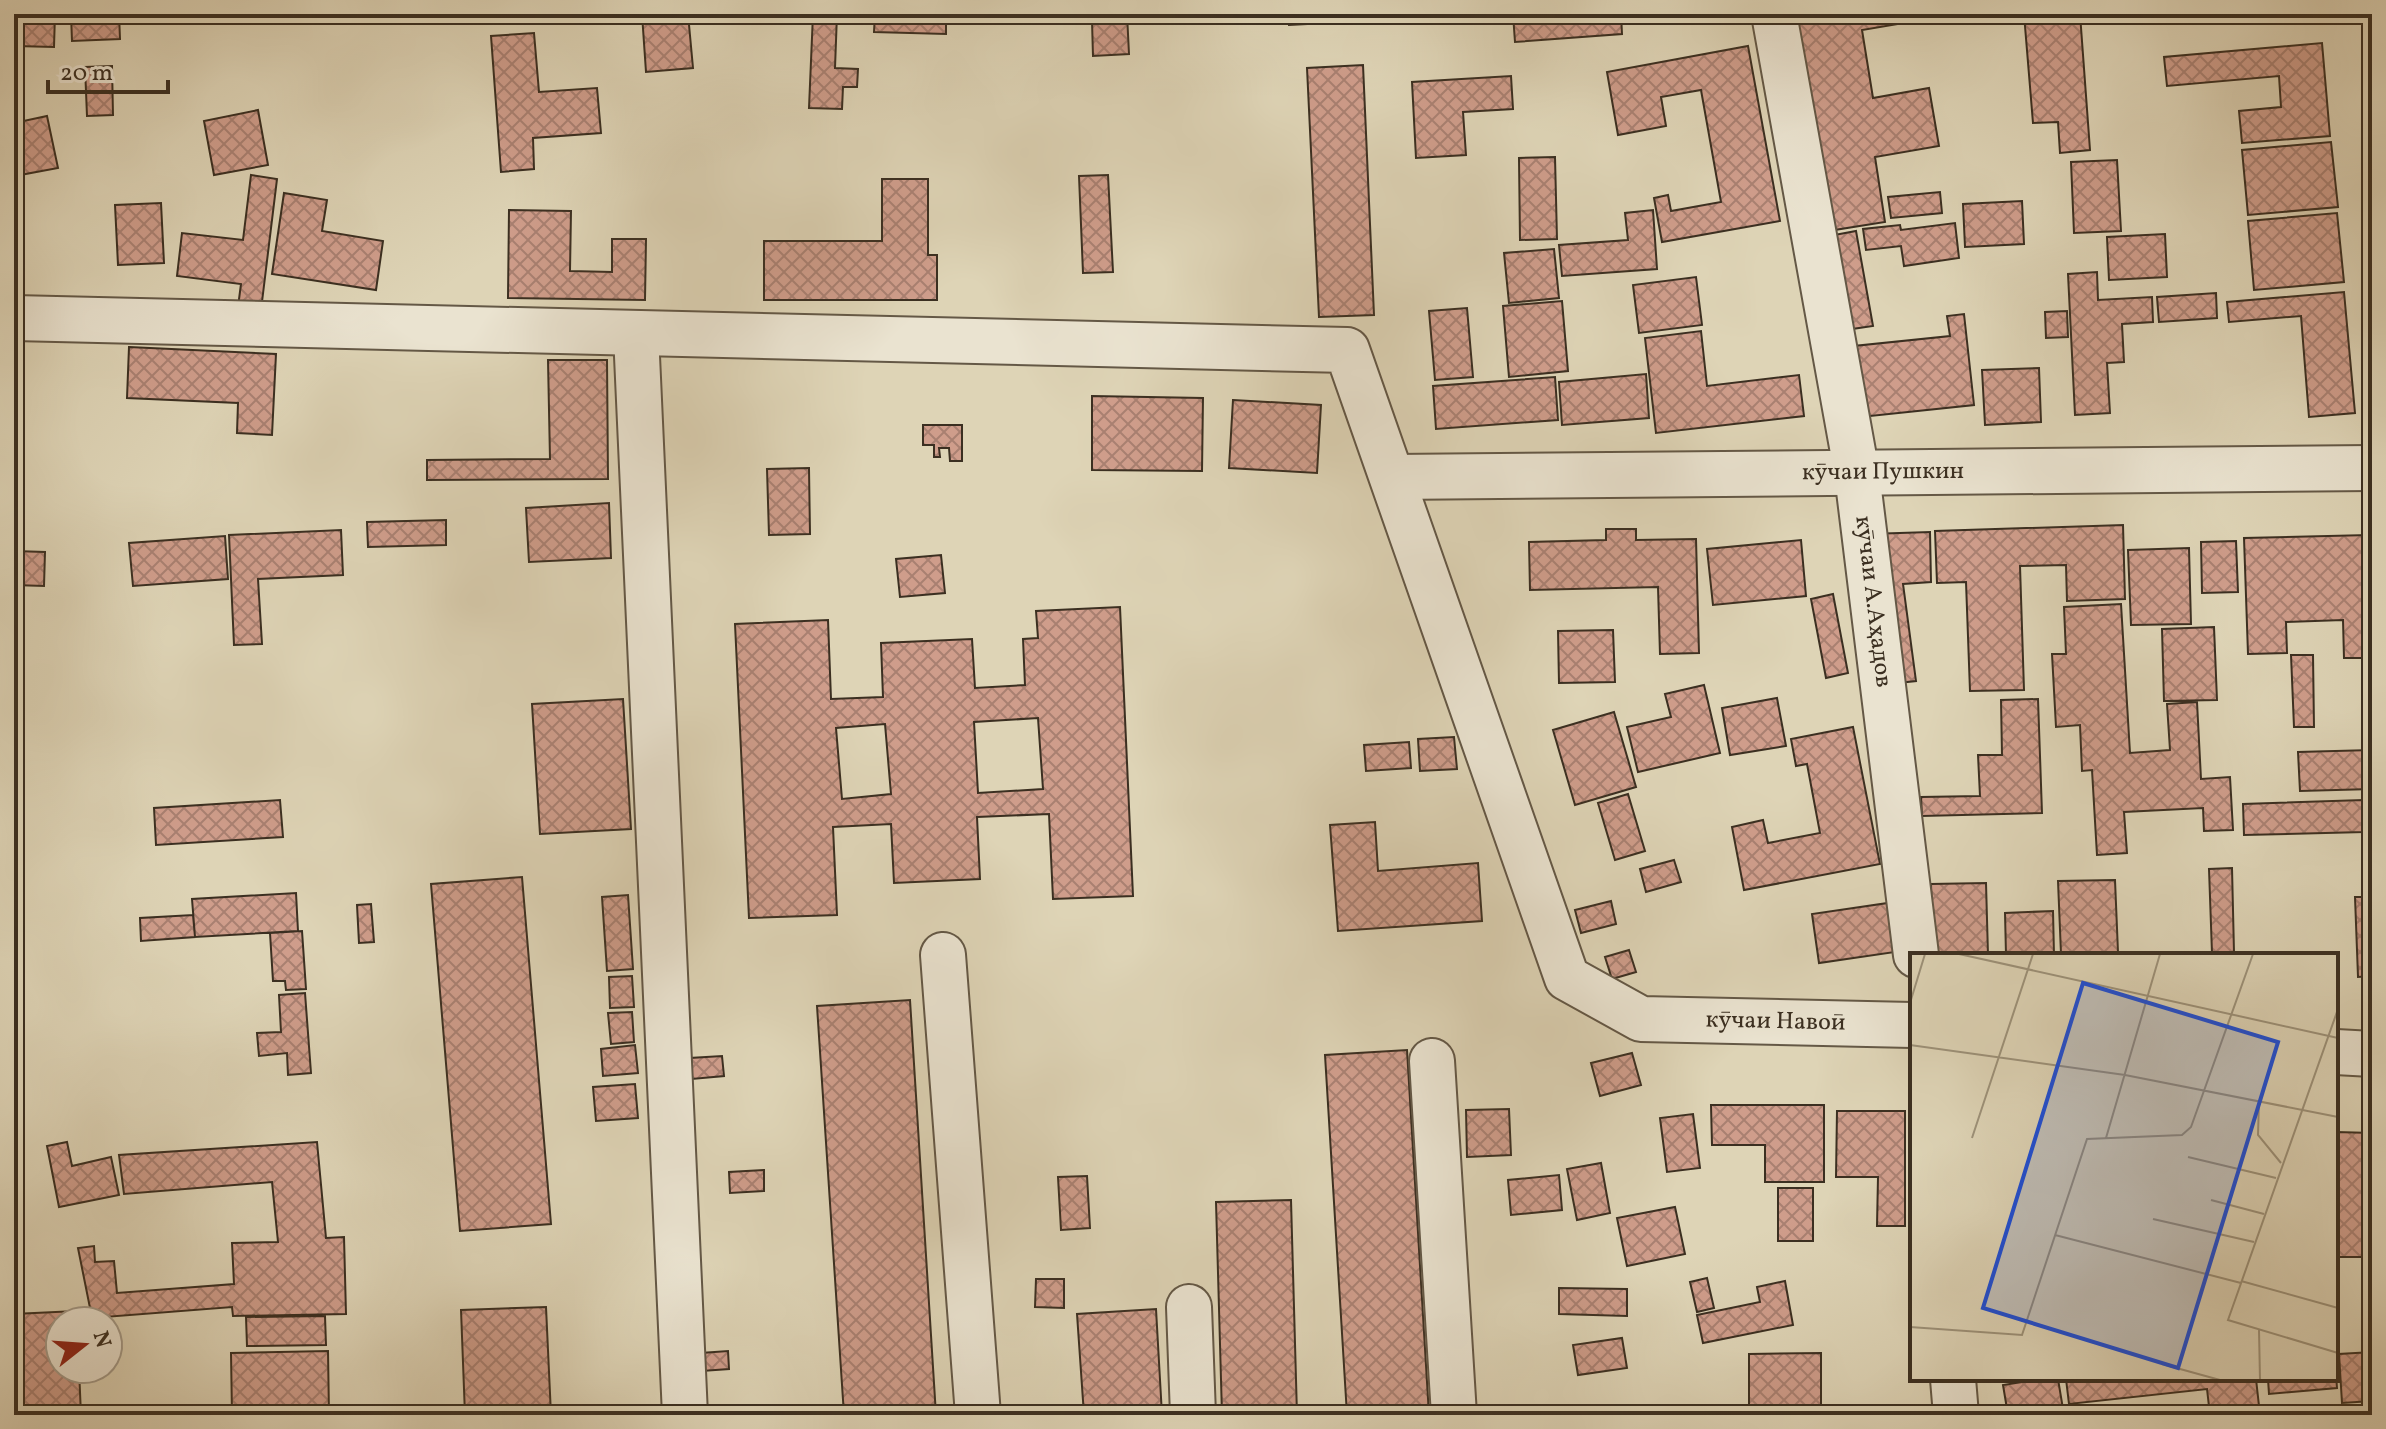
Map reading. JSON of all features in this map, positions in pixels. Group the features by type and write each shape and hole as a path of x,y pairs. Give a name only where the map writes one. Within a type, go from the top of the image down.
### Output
{"street":[{"name":"кӯчаи А.Аҳадов","path":"1774,14 1857,474 1916,953"},
{"path":"14,318 1347,350 1393,477"},
{"path":"636,334 685,1415"},
{"name":"кӯчаи Пушкин","path":"1393,477 2372,468"},
{"name":"кӯчаи Навоӣ","path":"1393,477 1567,978 1641,1019 1910,1025"},
{"path":"943,955 978,1415"},
{"path":"2338,1052 2372,1054"},
{"path":"1432,1061 1454,1415"},
{"path":"1189,1307 1193,1415"},
{"path":"1953,1381 1956,1415"}],"building":[{"path":"16,14 55,14 54,47 16,46"},
{"path":"71,14 119,14 120,39 72,41"},
{"path":"642,14 688,14 693,68 646,72"},
{"path":"813,14 837,14 835,68 858,69 857,87 843,87 842,109 809,108"},
{"path":"875,14 946,14 946,34 874,32"},
{"path":"991,14 1127,14 1129,54 1093,56 1092,21 991,24"},
{"path":"1288,14 1346,14 1346,22 1289,25"},
{"path":"1513,14 1621,14 1622,34 1515,42"},
{"path":"1792,14 1957,14 1862,30 1873,98 1929,88 1939,146 1875,157 1885,222 1828,231"},
{"path":"2024,14 2080,14 2090,150 2060,153 2058,122 2033,123"},
{"path":"534,33 539,92 597,88 601,133 533,138 534,169 501,172 491,36"},
{"path":"2322,43 2330,136 2242,143 2239,111 2281,107 2279,76 2167,86 2164,57"},
{"path":"1748,46 1780,221 1662,242 1654,198 1668,195 1671,211 1721,202 1701,90 1661,97 1666,126 1618,135 1607,72"},
{"path":"1363,65 1374,315 1319,317 1307,68"},
{"path":"112,66 113,115 87,116 85,67"},
{"path":"1511,76 1513,109 1463,112 1466,155 1416,158 1412,82"},
{"path":"258,110 268,165 214,175 204,121"},
{"path":"47,116 58,168 20,175 14,154 14,123"},
{"path":"2331,142 2338,207 2248,215 2242,150"},
{"path":"1555,157 1557,239 1520,240 1519,158"},
{"path":"2117,160 2121,231 2074,233 2071,162"},
{"path":"251,175 277,179 261,310 238,307 241,284 177,276 182,233 243,240"},
{"path":"1108,175 1113,272 1083,273 1079,176"},
{"path":"882,179 928,179 928,255 937,255 937,300 764,300 764,241 882,241"},
{"path":"1940,192 1942,213 1891,218 1888,197"},
{"path":"284,193 327,200 322,231 383,241 376,290 272,274"},
{"path":"2022,201 2024,244 1965,247 1963,204"},
{"path":"161,203 164,263 118,265 115,205"},
{"path":"509,210 571,211 570,271 612,272 612,239 646,239 645,300 508,298"},
{"path":"1653,210 1657,269 1562,276 1559,245 1628,240 1625,213"},
{"path":"2337,213 2344,282 2254,290 2248,221"},
{"path":"1955,223 1959,258 1904,266 1901,246 1866,250 1863,229 1900,225 1901,230"},
{"path":"1856,231 1873,326 1845,330 1829,236"},
{"path":"2165,234 2167,277 2109,280 2107,237"},
{"path":"1554,249 1559,298 1509,303 1504,253"},
{"path":"2097,272 2098,300 2152,297 2153,322 2122,324 2124,362 2107,363 2110,413 2075,415 2068,274"},
{"path":"1696,277 1702,325 1639,333 1633,285"},
{"path":"2344,292 2355,413 2309,417 2301,316 2229,322 2227,302"},
{"path":"2216,293 2217,318 2159,322 2157,297"},
{"path":"1562,301 1568,371 1509,377 1503,306"},
{"path":"1467,308 1473,377 1435,380 1429,311"},
{"path":"2067,311 2068,337 2046,338 2045,312"},
{"path":"1964,314 1974,405 1861,417 1854,346 1950,336 1947,316"},
{"path":"1701,331 1707,386 1799,375 1804,416 1656,433 1645,338"},
{"path":"129,347 276,354 272,435 237,433 238,403 127,398"},
{"path":"548,360 607,360 608,479 427,480 427,460 550,459"},
{"path":"2039,368 2041,422 1985,425 1982,370"},
{"path":"1646,374 1649,418 1562,425 1559,382"},
{"path":"1555,377 1558,420 1436,429 1433,386"},
{"path":"1092,396 1203,398 1202,471 1092,470"},
{"path":"1233,400 1321,405 1317,473 1229,468"},
{"path":"923,425 962,425 962,461 950,461 949,448 939,448 940,457 934,457 934,445 923,445"},
{"path":"809,468 810,534 769,535 767,469"},
{"path":"609,503 611,558 529,562 526,508"},
{"path":"446,520 446,545 368,547 367,522"},
{"path":"2123,525 2125,599 2067,601 2066,565 2020,566 2024,690 1970,691 1966,582 1937,583 1935,531"},
{"path":"1606,529 1636,529 1636,540 1696,539 1699,653 1660,654 1658,587 1530,590 1529,542 1606,540"},
{"path":"341,530 343,575 258,579 262,644 234,645 229,535"},
{"path":"1930,532 1931,582 1903,584 1916,681 1889,684 1869,534"},
{"path":"2369,535 2372,658 2344,658 2343,620 2286,622 2287,653 2248,654 2244,538"},
{"path":"225,536 228,579 133,586 129,543"},
{"path":"1801,540 1806,596 1713,605 1707,549"},
{"path":"2236,541 2238,592 2202,593 2201,542"},
{"path":"2189,548 2191,624 2131,625 2128,550"},
{"path":"14,551 45,552 44,586 14,585"},
{"path":"941,555 945,593 900,597 896,559"},
{"path":"1833,594 1848,673 1826,678 1811,599"},
{"path":"2121,604 2130,753 2170,750 2167,704 2197,702 2201,779 2230,777 2233,830 2204,831 2203,808 2124,812 2127,853 2097,855 2092,770 2082,771 2080,725 2056,727 2052,654 2066,654 2064,607"},
{"path":"1120,607 1133,896 1053,899 1049,814 977,817 980,879 894,883 891,824 833,827 837,915 749,918 735,624 828,620 831,699 883,697 881,643 972,639 975,688 1025,685 1023,639 1038,638 1036,611","holes":["1038,718 1043,789 978,793 974,722","885,724 891,794 842,799 836,728"]},
{"path":"2214,627 2217,700 2164,701 2162,629"},
{"path":"1613,630 1615,682 1559,683 1558,631"},
{"path":"2291,655 2313,655 2314,727 2294,727"},
{"path":"1704,685 1720,753 1638,772 1627,727 1671,717 1665,694"},
{"path":"1777,698 1786,746 1730,755 1722,708"},
{"path":"623,699 631,829 540,834 532,704"},
{"path":"2038,699 2042,813 1922,816 1921,797 1980,796 1978,755 2002,755 2001,700"},
{"path":"1614,712 1636,787 1575,805 1553,730"},
{"path":"1853,727 1880,864 1744,890 1732,827 1763,820 1768,843 1820,833 1807,764 1796,766 1791,739"},
{"path":"1454,737 1457,769 1420,771 1418,739"},
{"path":"1409,742 1411,768 1366,771 1364,745"},
{"path":"2372,750 2372,789 2300,791 2298,752"},
{"path":"1628,794 1645,851 1615,860 1598,803"},
{"path":"280,800 283,837 156,845 154,808"},
{"path":"2363,800 2364,832 2244,835 2243,804"},
{"path":"1375,822 1378,871 1478,863 1482,921 1338,931 1330,825"},
{"path":"1674,860 1681,882 1646,892 1640,869"},
{"path":"2232,868 2234,952 2212,953 2209,869"},
{"path":"522,877 551,1224 460,1231 431,884"},
{"path":"2115,880 2118,952 2061,953 2058,881"},
{"path":"1986,883 1988,953 1933,953 1931,884"},
{"path":"296,893 298,931 195,937 192,899"},
{"path":"628,895 633,969 607,971 602,897"},
{"path":"2355,897 2372,897 2372,976 2358,977"},
{"path":"1611,901 1616,924 1581,933 1575,910"},
{"path":"1888,903 1895,952 1819,963 1812,914"},
{"path":"371,904 374,942 359,943 357,905"},
{"path":"2053,911 2054,953 2006,953 2005,913"},
{"path":"193,915 195,937 141,941 140,918"},
{"path":"302,931 306,989 286,990 285,981 273,981 270,933"},
{"path":"1629,950 1636,972 1612,979 1605,957"},
{"path":"632,976 634,1007 610,1008 609,977"},
{"path":"305,993 311,1073 288,1075 287,1053 259,1056 257,1033 281,1032 279,995"},
{"path":"910,1000 936,1415 844,1415 817,1006"},
{"path":"632,1012 634,1042 611,1044 608,1013"},
{"path":"635,1045 638,1073 603,1076 601,1049"},
{"path":"1407,1050 1429,1415 1347,1415 1325,1055"},
{"path":"1632,1053 1641,1085 1600,1096 1591,1063"},
{"path":"722,1056 724,1076 692,1079 690,1058"},
{"path":"635,1084 638,1118 596,1121 593,1087"},
{"path":"1711,1105 1824,1105 1824,1182 1765,1182 1765,1145 1712,1145"},
{"path":"1509,1109 1511,1155 1467,1157 1466,1110"},
{"path":"1837,1111 1905,1111 1905,1226 1877,1226 1878,1177 1836,1177"},
{"path":"1693,1114 1700,1168 1667,1172 1660,1118"},
{"path":"2338,1132 2372,1133 2370,1257 2338,1257"},
{"path":"67,1142 72,1166 111,1157 119,1195 59,1207 47,1146"},
{"path":"317,1142 326,1238 344,1237 346,1314 233,1316 232,1307 124,1315 124,1305 89,1305 78,1248 94,1246 95,1262 114,1261 117,1293 234,1284 232,1243 278,1242 272,1182 124,1194 119,1155"},
{"path":"1601,1163 1610,1213 1577,1220 1567,1169"},
{"path":"764,1170 764,1191 730,1193 729,1172"},
{"path":"1559,1175 1562,1210 1511,1215 1508,1180"},
{"path":"1087,1176 1090,1228 1061,1230 1058,1177"},
{"path":"1778,1188 1813,1188 1813,1241 1778,1241"},
{"path":"1291,1200 1297,1415 1222,1415 1216,1202"},
{"path":"1675,1207 1685,1254 1627,1266 1617,1218"},
{"path":"1707,1278 1714,1308 1697,1312 1690,1282"},
{"path":"1036,1279 1064,1279 1064,1308 1035,1307"},
{"path":"1785,1281 1793,1325 1703,1343 1697,1315 1760,1302 1757,1287"},
{"path":"1559,1288 1627,1289 1627,1316 1559,1314"},
{"path":"2369,1293 2372,1293 2372,1340 2370,1340"},
{"path":"546,1307 551,1415 465,1415 461,1310"},
{"path":"1156,1309 1162,1415 1084,1415 1077,1314"},
{"path":"44,1313 44,1385 80,1385 81,1415 18,1415 14,1314"},
{"path":"325,1316 326,1345 247,1346 246,1317"},
{"path":"1622,1338 1627,1368 1578,1375 1573,1345"},
{"path":"328,1351 329,1415 232,1415 231,1353"},
{"path":"728,1351 729,1369 702,1371 701,1353"},
{"path":"2372,1352 2372,1401 2342,1403 2339,1354"},
{"path":"1821,1353 1821,1405 1862,1405 1862,1415 1749,1415 1749,1354"},
{"path":"2058,1381 2064,1415 2008,1415 2003,1385"},
{"path":"2066,1381 2256,1381 2260,1415 2210,1415 2207,1389 2069,1404"},
{"path":"2268,1381 2336,1381 2337,1388 2269,1394"}]}
